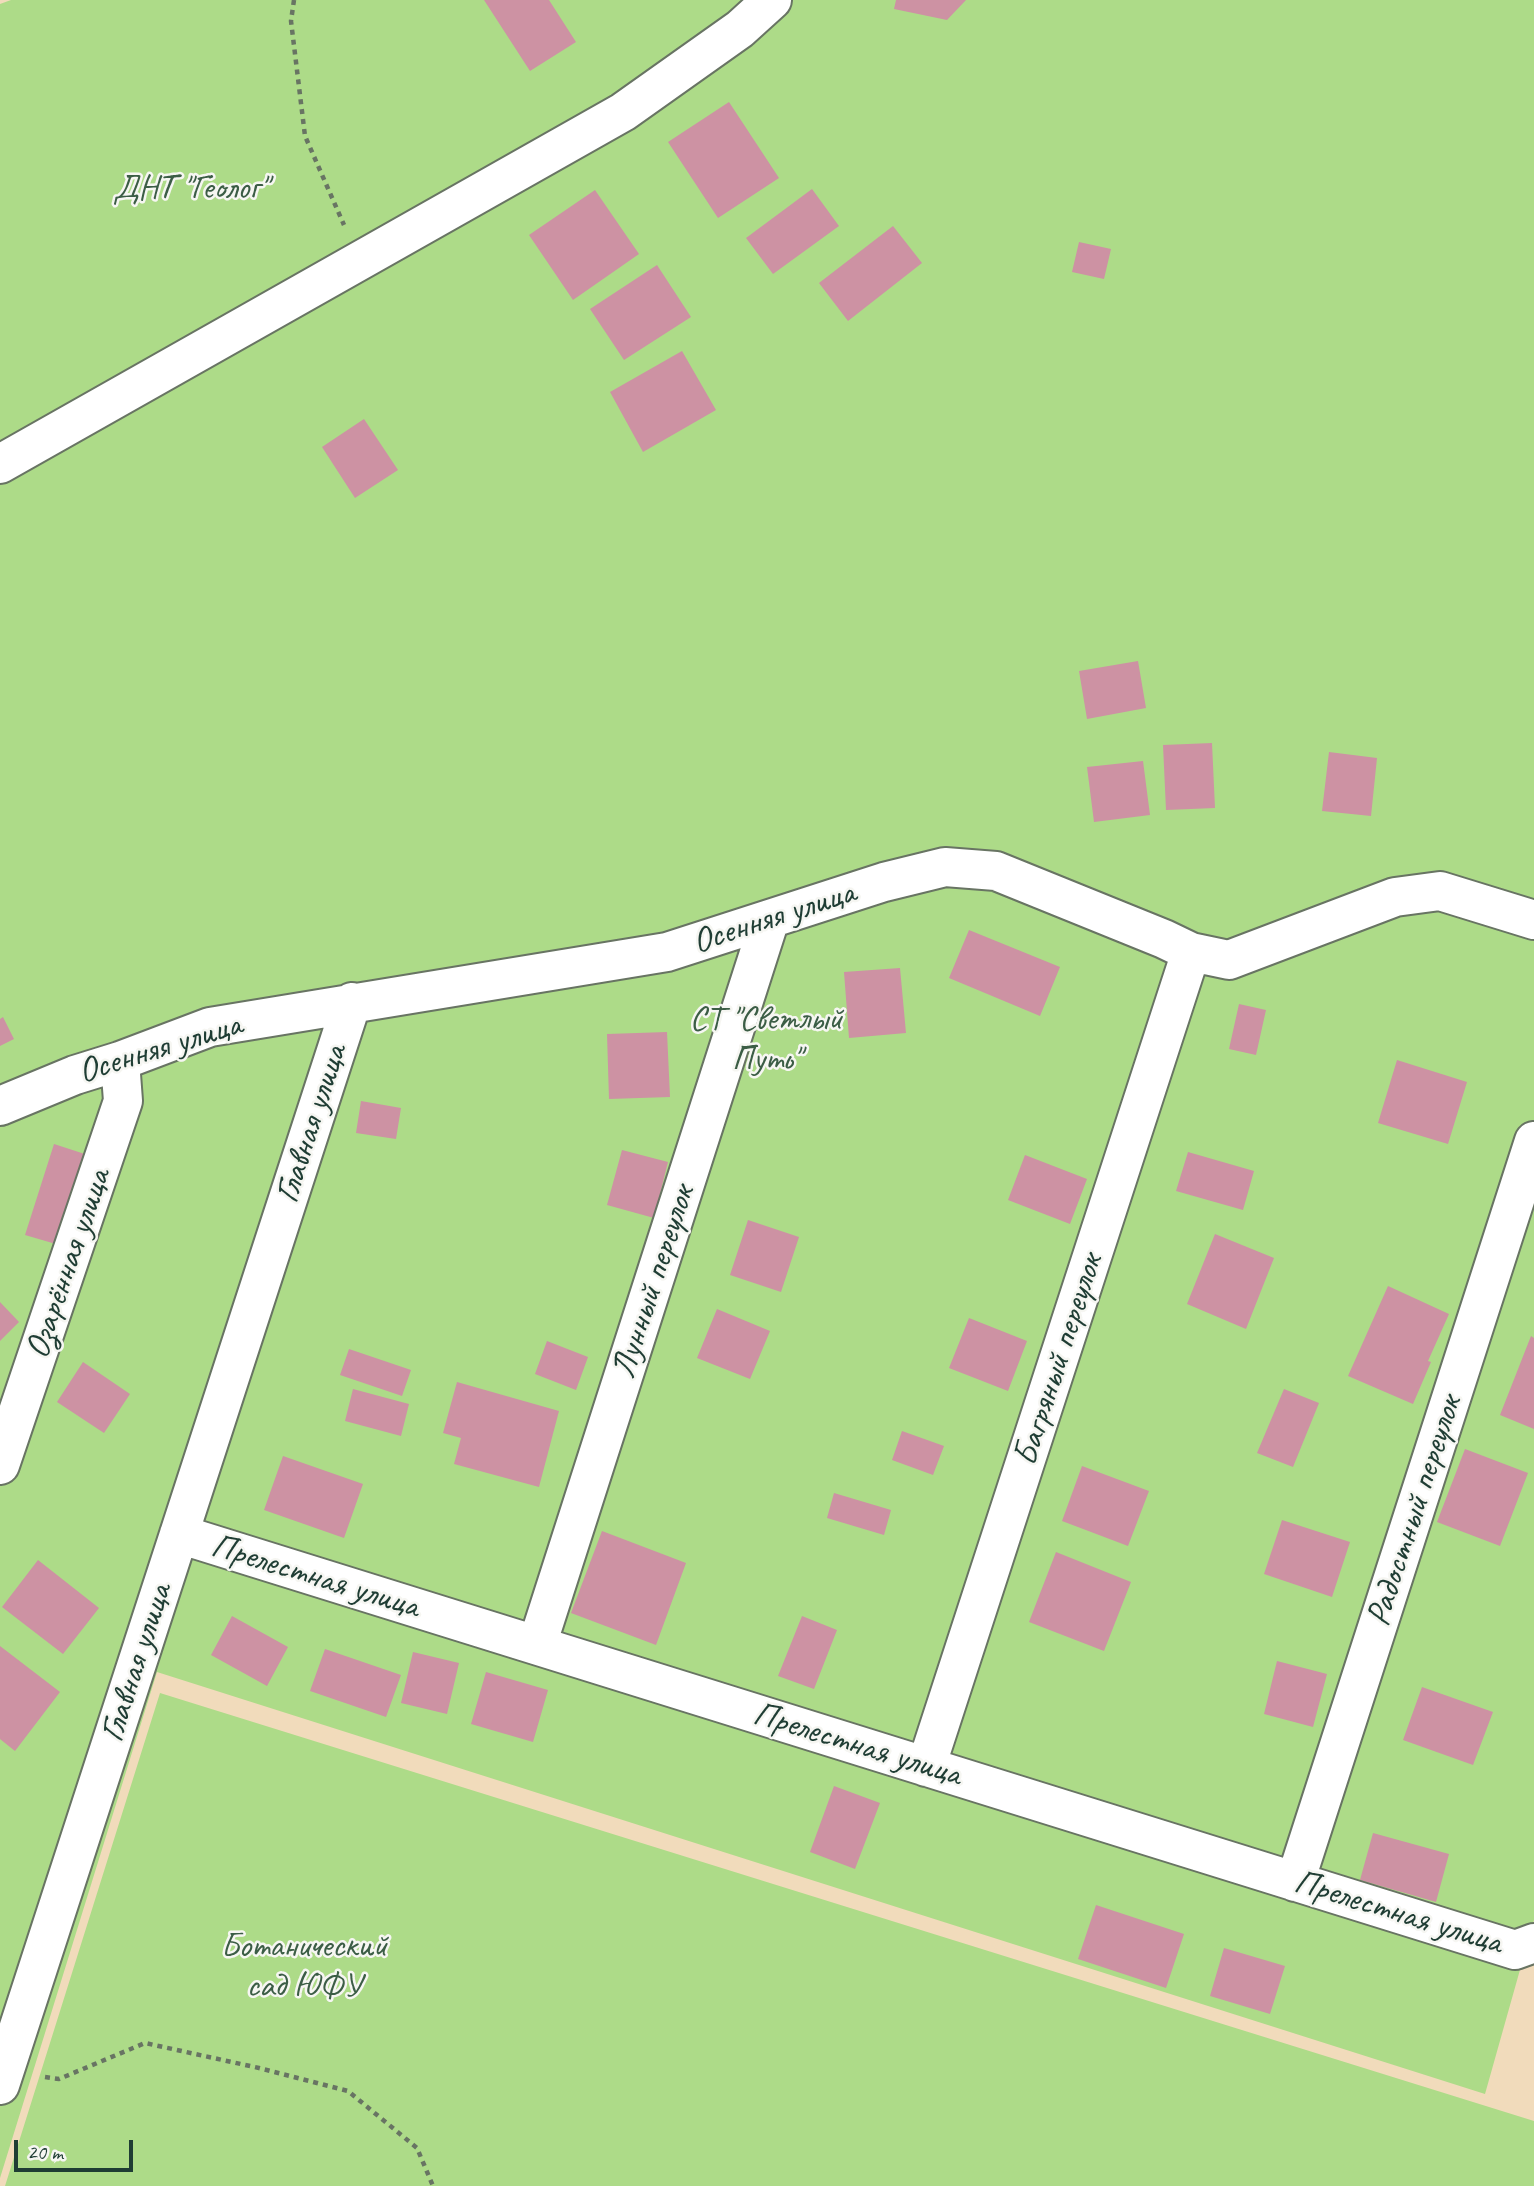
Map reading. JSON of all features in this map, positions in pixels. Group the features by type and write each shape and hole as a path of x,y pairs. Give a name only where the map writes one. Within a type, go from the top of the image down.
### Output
{"street":[{"path":"0,464 623,112 740,29 772,0"},
{"name":"Осенняя улица","path":"0,1106 75,1075 210,1027 667,952 884,882 945,867 996,871 1191,952 1229,960 1395,897 1440,891 1534,920"},
{"name":"Лунный переулок","path":"537,1646 770,919"},
{"name":"Багряный переулок","path":"926,1767 1191,952"},
{"name":"Главная улица","path":"2,2077 352,1002"},
{"name":"Озарённая улица","path":"0,1465 123,1101 120,1061"},
{"name":"Радостный переулок","path":"1296,1882 1534,1140"},
{"name":"Прелестная улица","path":"179,1534 1515,1950 1534,1943"}],"path":[{"path":"294,0 291,20 305,136 360,262"},
{"path":"2,2077 59,2079 145,2043 259,2068 348,2091 417,2148 433,2186"}],"green space":[{"name":"СТ \"Светлый Путь\"","path":"11,0 1534,0 1534,1920 1485,2094 157,1672 0,2178 0,4"},
{"name":"Ботанический сад ЮФУ","path":"160,1693 1534,2121 1534,2186 5,2186"}],"building":[{"path":"484,0 549,0 576,42 530,71"},
{"path":"896,0 966,0 947,20 894,9"},
{"path":"729,102 779,178 718,218 668,142"},
{"path":"812,189 839,226 773,274 746,238"},
{"path":"595,190 639,254 573,300 529,235"},
{"path":"893,226 922,263 848,321 819,283"},
{"path":"1079,242 1111,249 1104,279 1072,272"},
{"path":"657,265 691,317 624,360 590,309"},
{"path":"682,351 716,410 643,452 610,392"},
{"path":"364,419 398,470 355,498 322,447"},
{"path":"1138,661 1146,708 1087,719 1079,671"},
{"path":"1212,743 1215,808 1166,810 1163,745"},
{"path":"1329,752 1377,758 1371,816 1322,811"},
{"path":"1143,761 1150,815 1094,822 1087,767"},
{"path":"969,930 1060,967 1040,1016 949,978"},
{"path":"900,968 906,1033 849,1038 844,972"},
{"path":"1239,1004 1266,1010 1256,1055 1229,1049"},
{"path":"3,1017 14,1039 0,1046 0,1019"},
{"path":"667,1032 670,1097 609,1099 607,1034"},
{"path":"1397,1060 1467,1082 1448,1144 1378,1123"},
{"path":"361,1101 401,1108 396,1139 356,1133"},
{"path":"54,1144 94,1157 66,1247 25,1235"},
{"path":"622,1150 668,1162 654,1218 607,1205"},
{"path":"1188,1152 1254,1171 1243,1210 1176,1191"},
{"path":"1025,1155 1087,1179 1070,1224 1008,1200"},
{"path":"748,1220 799,1237 781,1292 730,1275"},
{"path":"1215,1234 1274,1258 1246,1329 1187,1304"},
{"path":"1388,1286 1449,1314 1413,1404 1348,1376"},
{"path":"0,1302 19,1322 0,1341"},
{"path":"717,1309 770,1331 750,1379 697,1358"},
{"path":"969,1318 1027,1341 1008,1391 949,1368"},
{"path":"1531,1336 1534,1338 1534,1429 1500,1415"},
{"path":"547,1341 588,1357 576,1390 535,1374"},
{"path":"349,1349 411,1370 402,1396 340,1375"},
{"path":"83,1362 130,1394 104,1433 57,1402"},
{"path":"457,1382 559,1411 539,1487 454,1464 461,1438 443,1433"},
{"path":"353,1389 409,1404 401,1436 345,1421"},
{"path":"1284,1389 1319,1403 1293,1467 1257,1453"},
{"path":"902,1431 944,1446 933,1475 892,1460"},
{"path":"1465,1449 1528,1473 1500,1546 1437,1522"},
{"path":"283,1456 363,1484 344,1538 264,1510"},
{"path":"1082,1466 1149,1491 1128,1546 1062,1521"},
{"path":"834,1493 891,1510 884,1535 827,1518"},
{"path":"1282,1520 1350,1542 1332,1597 1264,1574"},
{"path":"602,1531 686,1563 656,1645 571,1613"},
{"path":"1056,1552 1131,1582 1104,1651 1029,1622"},
{"path":"38,1560 99,1608 63,1654 2,1607"},
{"path":"232,1616 288,1647 267,1686 211,1655"},
{"path":"802,1616 837,1630 814,1689 778,1676"},
{"path":"0,1646 60,1692 15,1751 0,1739"},
{"path":"325,1649 401,1675 386,1717 310,1691"},
{"path":"413,1652 459,1663 447,1714 401,1703"},
{"path":"1277,1661 1327,1674 1313,1727 1264,1714"},
{"path":"486,1672 548,1690 533,1742 471,1724"},
{"path":"1422,1687 1493,1712 1473,1765 1403,1740"},
{"path":"834,1786 880,1803 855,1869 810,1852"},
{"path":"1373,1833 1449,1854 1436,1902 1360,1880"},
{"path":"1096,1905 1184,1934 1166,1988 1078,1959"},
{"path":"1224,1948 1285,1966 1270,2014 1210,1996"}],"park label":[{"name":"ДНТ \"Геолог\"","path":"190,189"}]}
